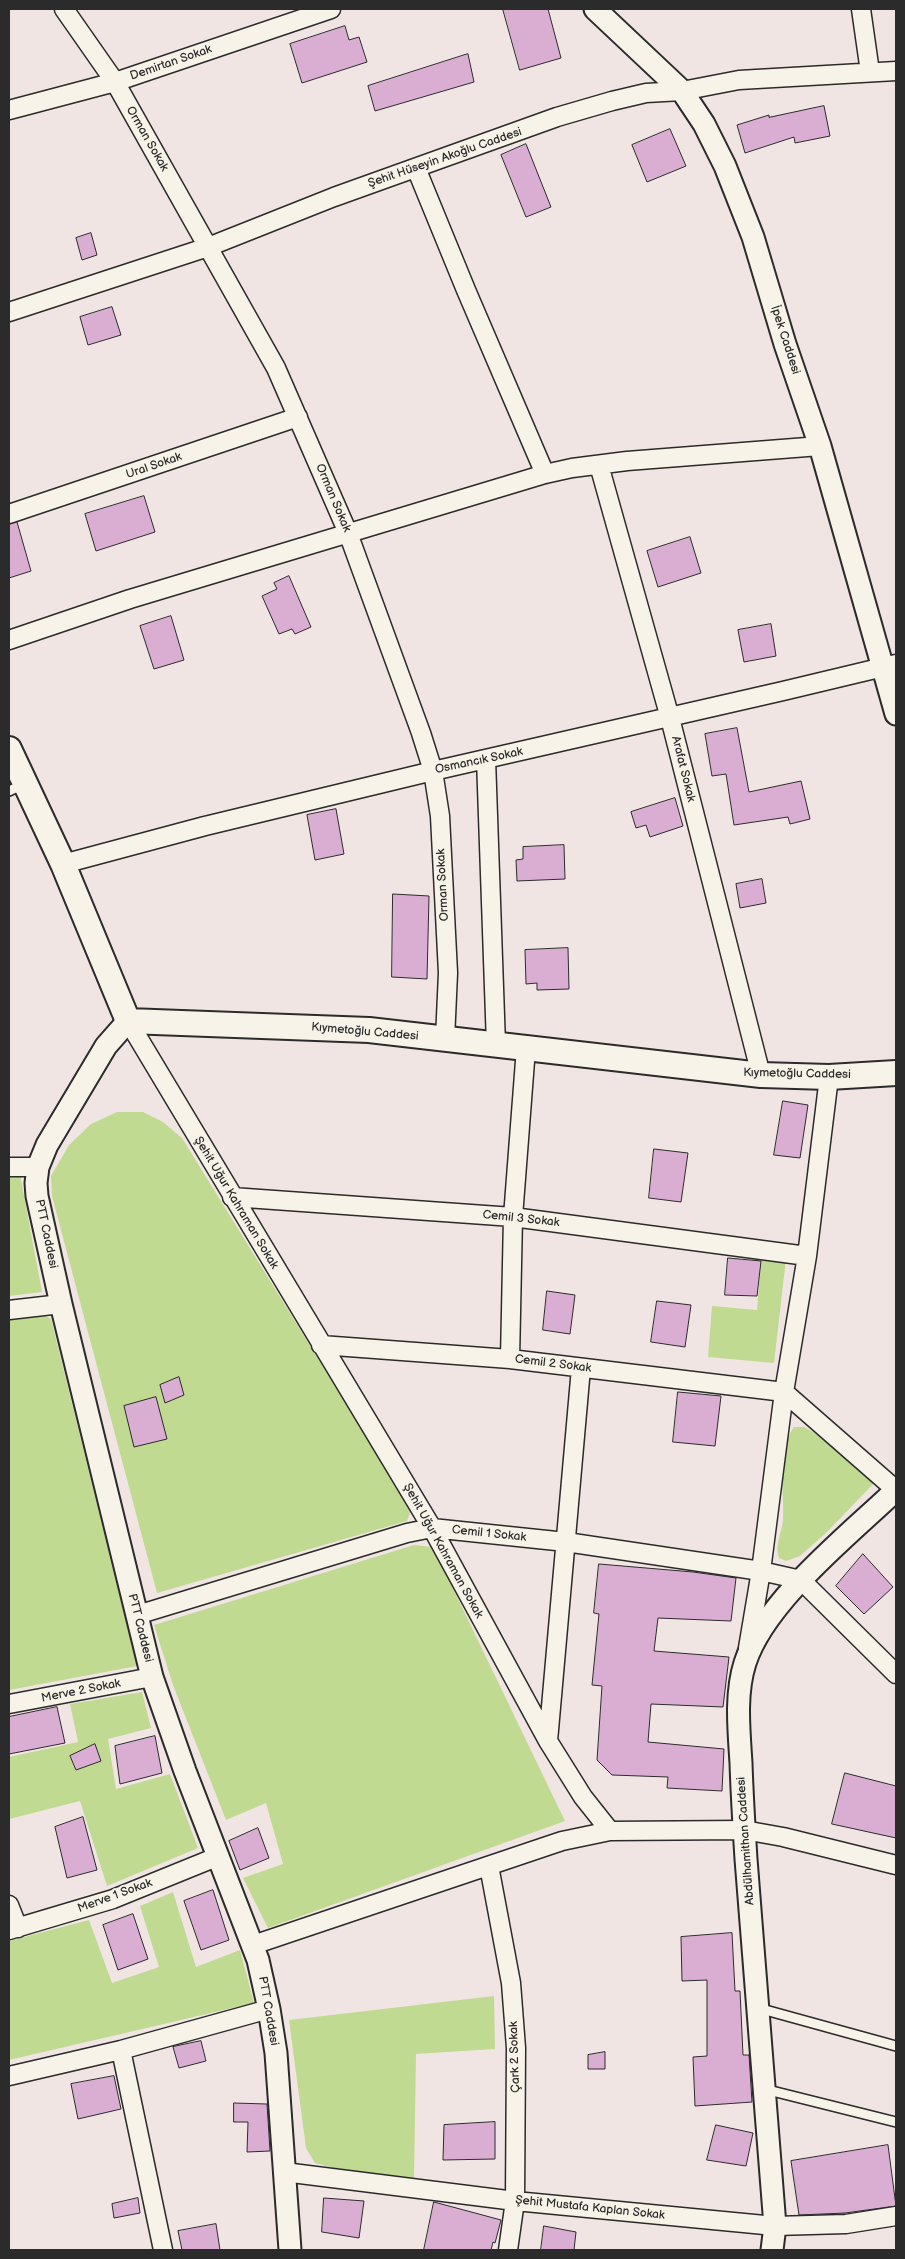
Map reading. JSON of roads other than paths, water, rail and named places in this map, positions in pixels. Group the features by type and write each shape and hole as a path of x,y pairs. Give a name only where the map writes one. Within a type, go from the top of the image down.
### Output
{"main road":[{"path":"9,749 17,787 63,864 128,1021"},
{"name":"Kıymetoğlu Caddesi","path":"128,1021 369,1030 761,1075 829,1077 896,1073"}],"street":[{"name":"Orman Sokak","path":"64,9 115,82 276,368 348,533 422,733 433,770 440,816 448,973 444,1039"},
{"name":"Demirtan Sokak","path":"9,110 115,82 331,9"},
{"name":"İpek Caddesi","path":"595,9 682,91 704,124 725,166 753,237 785,344 820,446 890,665 896,714"},
{"path":"861,9 870,72"},
{"name":"Şehit Hüseyin Akoğlu Caddesi","path":"9,312 208,247 334,197 575,112 646,93 682,91 738,80 896,71"},
{"path":"416,168 545,474"},
{"name":"Ural Sokak","path":"9,514 298,418"},
{"path":"9,640 130,599 545,474 598,465 820,446"},
{"name":"Arafat Sokak","path":"598,465 670,718 761,1075"},
{"name":"Osmancık Sokak","path":"63,864 205,826 433,770 670,718 890,665"},
{"path":"486,759 496,1046"},
{"name":"PTT Caddesi","path":"128,1021 106,1046 46,1145 38,1167 37,1196 61,1304 152,1677 253,1945 269,2009 276,2053 290,2250"},
{"name":"Şehit Uğur Kahraman Sokak","path":"128,1021 432,1528 548,1741 583,1797 610,1831"},
{"path":"510,1359 513,1217 526,1048"},
{"path":"745,1663 761,1571 784,1392 808,1256 829,1077"},
{"path":"9,1167 38,1167"},
{"name":"Cemil 3 Sokak","path":"232,1197 513,1217 808,1256"},
{"path":"9,1310 61,1304"},
{"name":"Cemil 2 Sokak","path":"321,1345 510,1359 784,1392"},
{"path":"548,1741 581,1368"},
{"path":"784,1392 896,1490"},
{"name":"Abdülhamithan Caddesi","path":"772,2250 774,2226 744,1830 739,1733 740,1694 745,1663 774,1610 801,1580 896,1490"},
{"name":"Cemil 1 Sokak","path":"137,1615 407,1533 432,1528 566,1542 761,1571 801,1580"},
{"path":"801,1580 896,1674"},
{"name":"Merve 2 Sokak","path":"9,1704 152,1677"},
{"path":"253,1945 562,1841 610,1831 744,1830 783,1837 896,1865"},
{"name":"Merve 1 Sokak","path":"13,1929 113,1899 219,1856"},
{"name":"Çark 2 Sokak","path":"489,1866 513,2002 516,2048 516,2201 508,2250"},
{"path":"9,1905 13,1929"},
{"path":"9,2076 122,2050 269,2009"},
{"path":"122,2050 163,2250"},
{"name":"Şehit Mustafa Kaplan Sokak","path":"284,2172 516,2201 774,2226 846,2224 896,2216"}],"lane":[{"path":"758,2008 896,2046"},
{"path":"764,2088 896,2122"}]}
